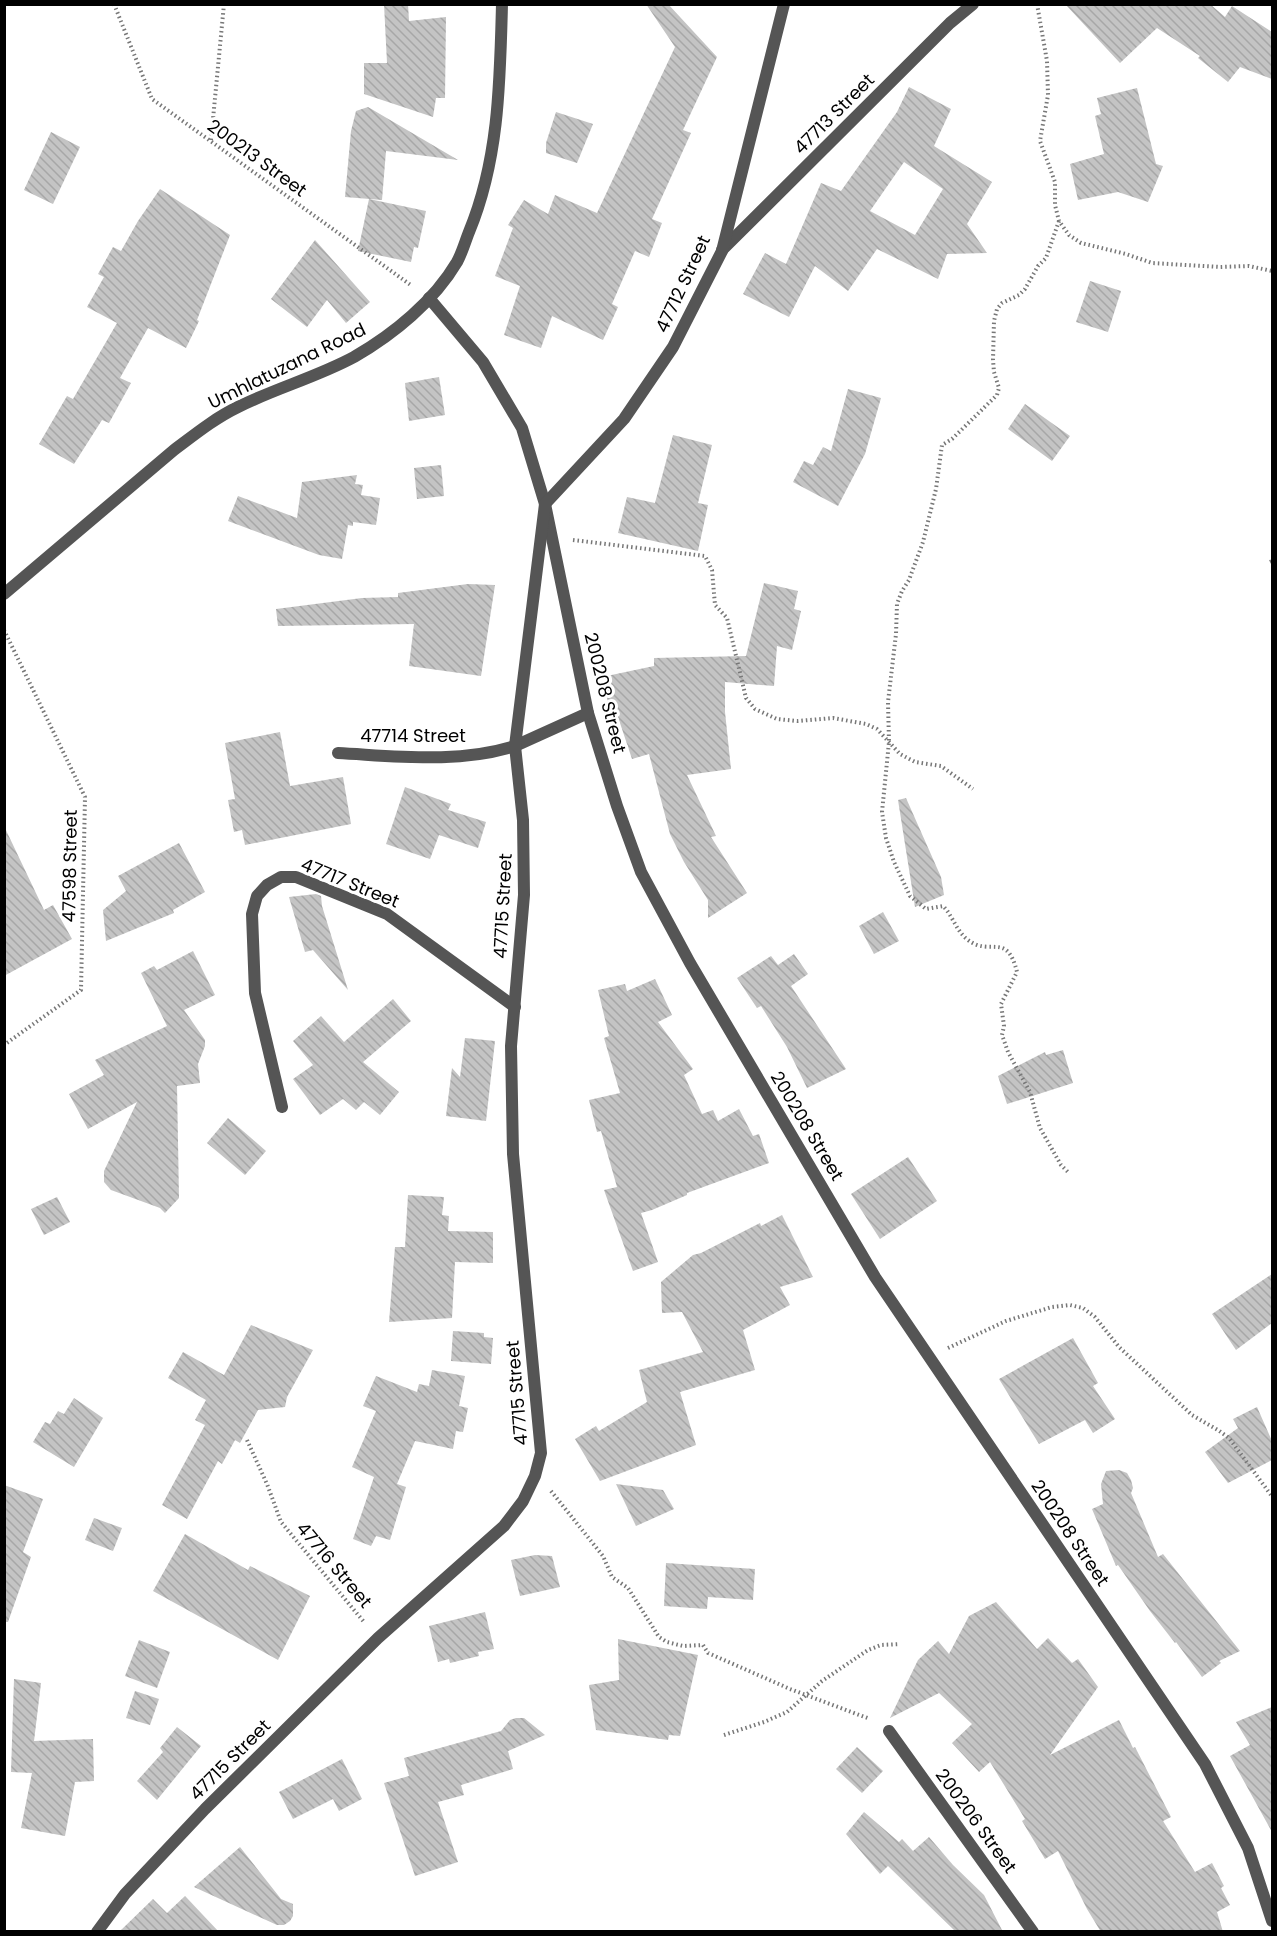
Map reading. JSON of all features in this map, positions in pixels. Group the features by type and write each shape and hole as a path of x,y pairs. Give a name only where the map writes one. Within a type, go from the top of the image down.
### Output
{"street":[{"name":"Umhlatuzana Road","path":"4,594 174,450 201,430 236,407 308,379 354,357 390,334 429,298 457,262 481,199 491,158 500,89 501,4"},
{"name":"47712 Street","path":"545,504 624,419 673,347 722,251 784,4"},
{"name":"47713 Street","path":"722,251 950,23 974,4"},
{"name":"200208 Street","path":"429,298 483,362 522,428 545,504 588,713 640,872 690,963 875,1277 1205,1764 1248,1848 1272,1921"},
{"name":"47715 Street","path":"97,1932 125,1894 205,1809 378,1638 504,1526 522,1501 535,1476 541,1453 513,1154 511,1046 524,895 523,820 515,746 545,504"},
{"name":"47714 Street","path":"338,753 436,758 495,752 515,746 588,713"},
{"name":"47717 Street","path":"282,1107 255,993 252,914 257,896 267,885 281,877 296,877 387,914 515,1007"},
{"name":"200206 Street","path":"889,1731 1033,1932"}],"path":[{"name":"200213 Street","path":"114,4 152,99 429,298"},
{"path":"211,141 224,4"},
{"path":"1037,4 1047,61 1048,95 1040,141 1054,182 1055,205 1059,221 1069,235 1081,243 1152,263 1220,267 1249,266 1272,271"},
{"path":"1059,221 1052,235 1046,258 1038,266 1025,289 1019,295 1002,303 998,309 994,321 993,360 999,388 997,395 952,439 942,445 936,489 926,532 909,580 897,604 888,702 889,742 882,812 886,838 910,896 926,909 943,906 966,939 977,946 1002,947 1010,954 1017,972 1000,1004 1004,1026 1002,1035 1008,1052 1030,1092 1040,1128 1061,1165 1069,1173"},
{"path":"552,536 605,545 705,556 712,570 715,605 727,618 746,698 755,709 777,719 796,721 833,718 866,724 877,729 900,754 915,762 941,766 973,789"},
{"name":"47598 Street","path":"4,630 85,796 81,990 4,1045"},
{"path":"929,1357 1006,1321 1052,1307 1070,1305 1083,1308 1095,1317 1119,1347 1192,1415 1229,1438 1272,1494"},
{"name":"47716 Street","path":"247,1440 281,1522 378,1638"},
{"path":"535,1476 550,1489 594,1543 603,1556 612,1577 628,1588 659,1637 667,1642 683,1646 703,1645 708,1653 870,1719 889,1731"},
{"path":"724,1735 787,1712 822,1681 868,1650 881,1645 900,1644"}],"building":[{"path":"384,4 408,4 409,21 446,17 445,98 436,98 433,117 364,94 364,63 387,63"},
{"path":"646,4 668,4 717,57 683,130 691,133 652,219 662,223 649,257 635,251 612,304 618,307 603,340 552,316 541,348 504,335 520,286 495,276 513,228 508,225 524,200 548,214 555,195 597,213 675,47"},
{"path":"1065,4 1210,4 1225,17 1232,6 1272,32 1272,79 1240,67 1228,82 1198,58 1200,56 1157,28 1120,63"},
{"path":"909,87 951,109 934,146 992,182 967,224 987,253 947,254 938,279 877,249 848,291 815,266 789,317 743,294 765,253 786,264 821,183 841,191 897,112","holes":["904,162 943,189 915,235 870,211"]},
{"path":"1137,88 1156,164 1163,166 1148,202 1118,192 1078,200 1070,164 1104,154 1095,116 1101,114 1097,98"},
{"path":"368,107 458,160 386,151 382,200 345,197 351,131 356,111"},
{"path":"556,112 593,124 577,163 546,153 546,143"},
{"path":"51,132 80,147 53,204 24,190"},
{"path":"160,189 230,235 197,320 199,321 186,348 148,328 120,378 131,383 109,423 102,420 74,464 39,444 67,396 73,399 117,323 87,307 104,277 98,274 113,247 121,251"},
{"path":"369,199 426,211 418,248 414,247 411,262 358,251"},
{"path":"315,240 370,302 346,323 327,300 307,327 271,299"},
{"path":"1090,281 1121,291 1108,332 1076,322"},
{"path":"439,377 445,415 409,421 405,383"},
{"path":"848,389 881,398 865,454 838,506 793,482 804,461 813,465 823,447 831,451"},
{"path":"1025,404 1070,436 1052,461 1008,429"},
{"path":"673,435 712,445 698,503 708,505 698,551 618,533 627,497 655,503"},
{"path":"441,465 444,496 417,499 414,468"},
{"path":"357,475 355,484 363,485 361,495 380,498 376,525 353,522 353,526 348,525 342,559 319,555 228,521 238,496 297,518 302,482"},
{"path":"764,583 798,591 794,609 801,611 792,650 777,646 774,686 725,682 725,712 731,769 687,775 716,836 711,837 747,893 708,918 708,900 684,862 670,834 649,754 632,759 616,711 610,712 602,677 654,666 654,658 746,656"},
{"path":"468,584 495,585 481,676 409,666 414,624 278,626 276,609 362,598 398,597 398,593"},
{"path":"280,732 290,786 343,777 351,824 245,845 242,830 234,832 228,800 235,799 225,743"},
{"path":"405,787 451,804 448,810 486,822 478,848 439,835 430,859 386,844"},
{"path":"906,798 941,877 944,895 915,907 898,800"},
{"path":"4,826 44,910 53,905 72,939 4,976"},
{"path":"179,843 205,892 173,910 174,913 106,941 103,910 126,891 118,876"},
{"path":"316,894 321,896 348,990 313,950 305,952 289,897"},
{"path":"883,912 899,941 874,954 859,926"},
{"path":"193,951 215,995 184,1010 205,1040 205,1046 198,1064 200,1083 177,1086 179,1198 165,1213 160,1208 111,1190 104,1182 104,1171 137,1102 88,1129 69,1094 104,1075 95,1060 167,1026 141,973 154,966 157,970"},
{"path":"794,954 808,974 791,986 846,1069 807,1088 787,1047 761,1006 757,1008 737,978 771,956 778,965"},
{"path":"655,979 672,1015 658,1022 693,1069 684,1075 702,1114 713,1110 718,1121 739,1109 753,1136 759,1134 769,1163 687,1193 687,1195 641,1213 658,1262 633,1271 604,1190 617,1187 601,1131 597,1132 589,1100 620,1093 604,1038 609,1036 598,990 625,984 627,991"},
{"path":"393,999 411,1021 363,1062 399,1092 380,1115 364,1102 356,1110 343,1099 320,1115 293,1079 313,1065 293,1041 321,1016 344,1042"},
{"path":"465,1038 495,1041 486,1121 446,1116 452,1068 460,1077"},
{"path":"1063,1050 1073,1083 1007,1104 998,1076 1045,1052 1046,1055"},
{"path":"228,1118 266,1151 245,1175 207,1143"},
{"path":"908,1157 937,1201 880,1239 851,1194"},
{"path":"408,1195 444,1197 442,1215 449,1216 448,1231 493,1232 493,1263 455,1262 452,1318 389,1322 395,1247 405,1247"},
{"path":"57,1197 70,1222 44,1235 31,1209"},
{"path":"782,1215 813,1277 780,1287 790,1305 743,1330 755,1370 680,1392 696,1445 600,1481 575,1439 596,1426 599,1431 647,1402 639,1370 703,1352 682,1312 662,1313 661,1282 693,1255"},
{"path":"1272,1274 1272,1323 1236,1350 1212,1314"},
{"path":"251,1325 313,1350 287,1397 285,1407 258,1410 240,1443 235,1440 222,1464 218,1461 187,1519 162,1505 205,1425 195,1420 206,1400 168,1378 183,1352 224,1375"},
{"path":"453,1331 484,1333 484,1337 493,1338 491,1364 451,1361"},
{"path":"1073,1338 1098,1383 1093,1386 1115,1419 1093,1433 1085,1420 1039,1444 999,1379"},
{"path":"432,1370 465,1376 459,1406 468,1408 463,1432 456,1431 453,1449 415,1441 397,1484 406,1487 390,1540 376,1536 371,1546 353,1539 374,1477 352,1467 376,1411 363,1406 376,1376 417,1392 419,1384 429,1386"},
{"path":"74,1398 103,1418 74,1467 33,1442 45,1422 50,1424 58,1411 64,1414"},
{"path":"1257,1407 1272,1441 1272,1460 1228,1483 1205,1452 1238,1428 1233,1419"},
{"path":"1119,1470 1127,1473 1131,1480 1133,1488 1131,1493 1158,1557 1163,1554 1240,1651 1219,1661 1221,1663 1202,1677 1150,1611 1118,1565 1116,1566 1092,1509 1103,1504 1101,1484 1106,1471"},
{"path":"616,1484 663,1490 674,1509 636,1526"},
{"path":"4,1485 43,1499 23,1552 31,1557 8,1622 4,1622"},
{"path":"94,1518 122,1528 113,1551 85,1540"},
{"path":"185,1534 248,1570 250,1566 310,1596 278,1660 153,1591"},
{"path":"535,1555 552,1556 560,1587 520,1596 511,1560"},
{"path":"666,1563 755,1569 753,1600 708,1597 707,1609 664,1606"},
{"path":"996,1602 1037,1649 1048,1638 1072,1663 1078,1659 1098,1687 1050,1755 1119,1720 1171,1817 1163,1821 1195,1872 1212,1863 1224,1886 1221,1888 1230,1905 1217,1912 1223,1932 1101,1932 1058,1851 1045,1859 1022,1821 1025,1819 990,1762 979,1772 952,1743 972,1724 939,1693 890,1718 918,1660 938,1641 949,1654 969,1616"},
{"path":"485,1612 494,1649 478,1652 479,1656 450,1663 449,1659 438,1662 429,1626"},
{"path":"618,1639 698,1655 680,1736 669,1735 668,1740 596,1730 589,1685 619,1680"},
{"path":"139,1640 170,1652 157,1688 125,1676"},
{"path":"14,1679 41,1683 34,1741 93,1739 94,1781 75,1782 65,1836 21,1828 32,1773 11,1772"},
{"path":"135,1691 159,1699 150,1725 126,1718"},
{"path":"1272,1707 1272,1832 1230,1756 1250,1745 1236,1722"},
{"path":"524,1718 545,1735 508,1751 513,1769 461,1785 464,1795 438,1802 458,1862 415,1876 384,1783 409,1776 404,1758 501,1731 510,1720"},
{"path":"177,1727 201,1746 157,1800 137,1781 163,1752 160,1748"},
{"path":"857,1747 883,1771 862,1793 836,1769"},
{"path":"342,1759 362,1799 339,1811 333,1799 293,1819 279,1792"},
{"path":"864,1812 899,1842 902,1839 913,1851 929,1837 953,1865 984,1895 1003,1932 956,1932 888,1866 880,1874 846,1834"},
{"path":"240,1847 281,1899 293,1904 293,1916 284,1925 277,1925 194,1887"},
{"path":"185,1896 219,1932 119,1932 153,1899 167,1913"}]}
